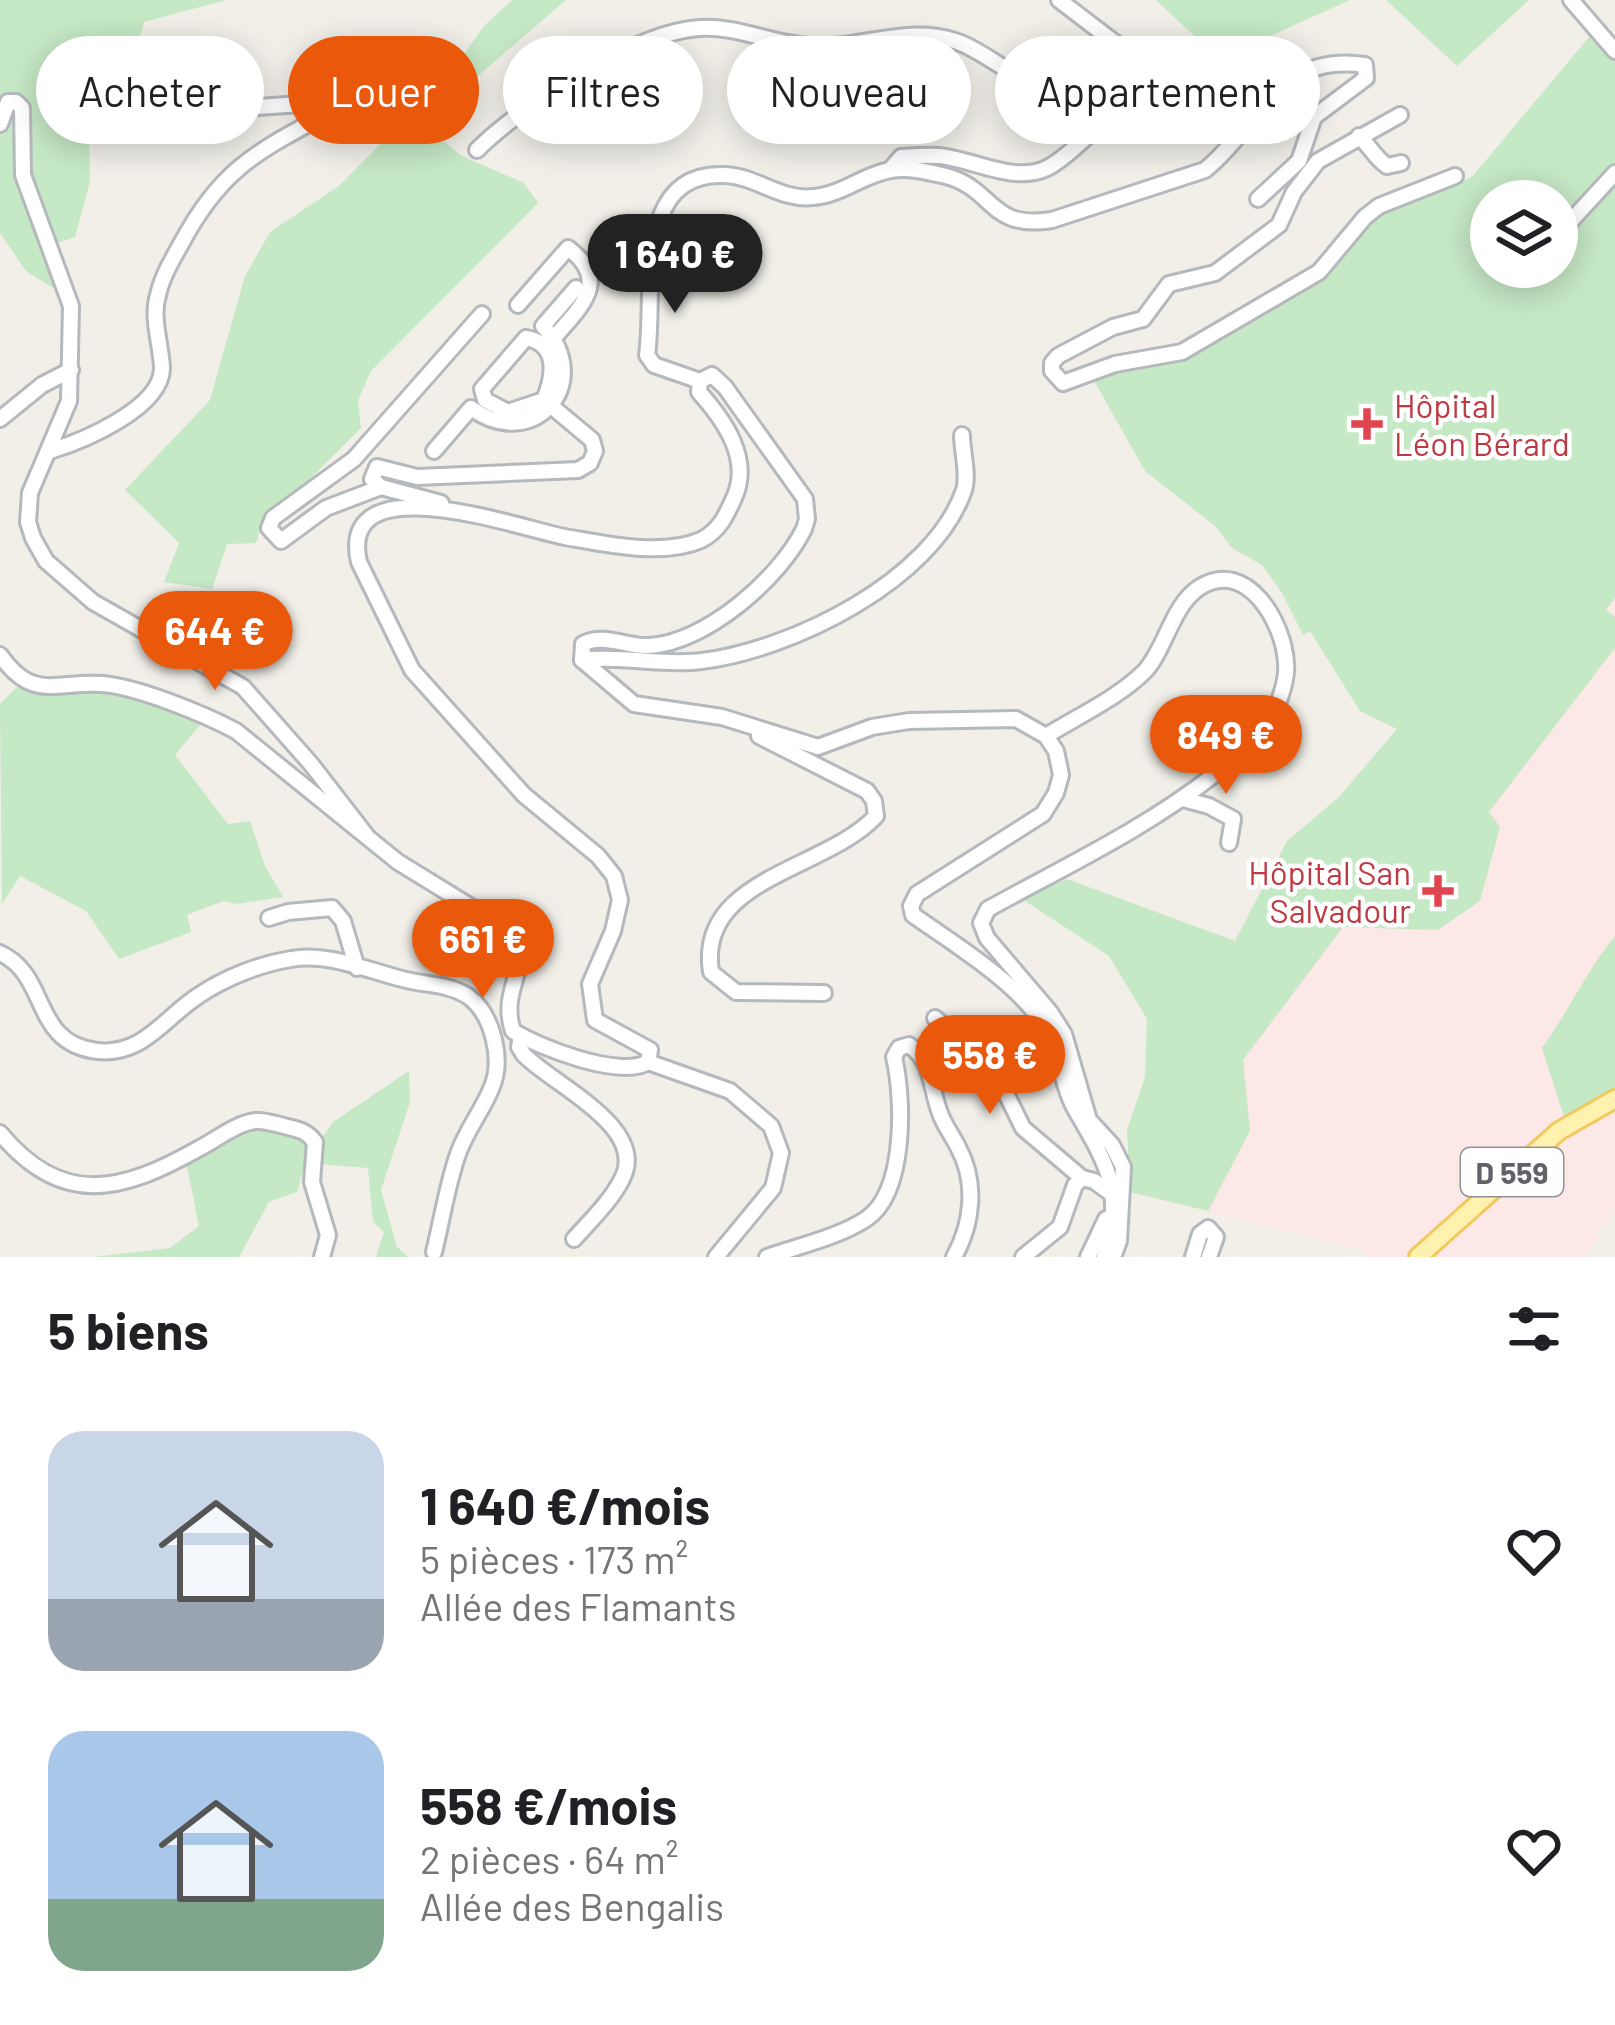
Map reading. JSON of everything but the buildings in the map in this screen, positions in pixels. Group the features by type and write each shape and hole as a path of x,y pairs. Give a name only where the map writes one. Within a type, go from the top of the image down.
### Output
{"main road":[{"name":"D 559","path":"1418,1257 1559,1131 1615,1100"}],"street":[{"path":"1059,0 1108,36"},
{"path":"1571,0 1615,51"},
{"path":"477,150 534,104 632,46 662,34 699,28 738,30 810,46 899,35 935,36 995,59"},
{"path":"890,170 953,178 1012,221 1052,220 1190,178 1226,153 1275,90 1289,80 1340,64 1365,65 1368,71 1360,85 1314,117 1298,161 1258,199"},
{"path":"0,124 8,102 22,108 23,175 71,306 69,401 30,493 28,522 46,561 93,602 243,687 366,835"},
{"path":"1400,115 1318,160 1294,192 1290,208 1268,234 1207,278 1169,284 1143,319 1113,327 1058,356 1052,371 1063,383 1128,360 1182,352 1319,272 1379,206 1455,176"},
{"path":"50,451 132,412 152,395 162,374 156,298 201,206 249,157 288,134"},
{"path":"1358,136 1381,163 1401,163"},
{"path":"582,660 584,644 592,639 647,646 703,629 764,583 807,519 805,499 725,387 712,375 700,381 654,365 647,355 654,248 662,207 674,193 695,180 724,175 783,195 836,194 890,170 902,157 936,155 980,162 1017,175 1049,167 1079,144"},
{"path":"1578,213 1615,173"},
{"path":"1284,178 1294,192"},
{"path":"518,305 568,248 583,259 590,273 589,297 554,338"},
{"path":"434,451 471,408 490,420 510,424 535,417 548,403 565,370 554,338 543,326 575,287"},
{"path":"381,487 326,508 281,541 269,529 273,518 355,459 482,314"},
{"path":"526,338 536,340 550,355 548,403 508,412 484,400 482,389 526,338"},
{"path":"0,419 70,370"},
{"path":"548,403 592,440 595,451 590,463 578,470 417,477 377,467 372,479 381,487 572,538 643,548 696,542 724,520 739,488 732,438 726,423 699,392 700,381"},
{"path":"582,660 612,656 668,664 707,660 762,650 806,633 878,589 944,527 967,483 962,435"},
{"path":"0,655 21,680 71,688 100,684 210,717 236,731 398,862 520,937 522,947 508,1000 513,1031 560,1052 639,1068 648,1062 650,1050 595,1020 590,1002 590,985 613,931 620,900 614,876 598,856 524,795 412,670 359,562 357,544 363,528 378,514 390,509 458,509"},
{"path":"1046,736 1148,667 1186,602 1201,587 1241,582 1270,613 1286,663 1279,701 1265,730 1183,799 1127,836 988,909 981,923 987,938 1064,1034 1087,1121 1110,1169 1114,1257"},
{"path":"582,660 634,704 722,718 818,747 872,727 909,721 1016,719 1046,736 1056,751 1061,775 1043,814 917,894 911,906 913,915 968,954 1044,1024 1057,1049 1073,1107 1087,1121"},
{"path":"722,718 866,791 874,801 876,816 861,832 767,878 731,906 715,926 707,952 711,972 736,992 824,993"},
{"path":"1183,799 1233,819 1229,843"},
{"path":"269,918 332,908 343,921 357,968"},
{"path":"0,953 21,965 57,1033 76,1046 112,1052 153,1035 219,982 266,966 316,957 454,989 472,999 495,1043 498,1066 494,1084 458,1152 434,1252"},
{"path":"935,1018 993,1066 1023,1128 1115,1203"},
{"path":"521,1036 519,1047 524,1055 618,1132 628,1152 624,1176 574,1239"},
{"path":"767,1257 865,1220 886,1200 900,1119 894,1057 899,1048 909,1046 928,1066 937,1107 962,1152 969,1180 971,1208 954,1257"},
{"path":"648,1062 730,1091 771,1126 781,1153 773,1188 716,1257"},
{"path":"0,1133 41,1172 86,1187 142,1177 238,1126 259,1120 308,1132 315,1142 312,1182 328,1235 322,1257"},
{"path":"1023,1257 1060,1227 1082,1178"},
{"path":"1088,1257 1115,1203"},
{"path":"1104,1257 1115,1203"},
{"path":"1193,1257 1200,1234 1208,1228 1216,1237 1209,1257"}],"shaded area":[{"name":"Hôpital San Salvadour","path":"1615,178 1615,1211 1596,1233 1600,1237 1585,1257 1370,1257 1362,1250 1130,1192 1127,1130 1287,841 1338,798 1397,729 1360,711 1310,631 1303,635 1262,565 1232,548 1215,526 1145,471 1470,278 1470,288 1578,288 1578,235"}],"green space":[{"path":"0,0 226,0 144,22 140,36 36,36 36,144 89,144 90,181 75,237 41,248 58,291 26,271 0,233"},
{"path":"512,0 566,0 524,36 503,36 503,54 479,75 477,36"},
{"path":"1156,0 1350,0 1270,36 1194,36"},
{"path":"1386,0 1529,0 1457,66"},
{"path":"1595,30 1615,57 1615,598 1606,610 1615,617 1615,648 1489,812 1500,827 1480,901 1438,930 1343,927 1243,1060 1250,1131 1208,1211 1130,1192 1127,1130 1145,1077 1147,1019 1109,956 1022,899 1067,879 1235,941 1287,841 1338,798 1397,729 1360,711 1310,631 1303,635 1262,565 1232,548 1215,526 1145,471 1092,377 1167,364 1322,277 1374,216 1472,177"},
{"path":"380,144 448,144 460,155 524,183 538,203 371,371 358,400 361,428 310,479 265,514 256,543 227,544 212,589 164,582 179,543 125,490 210,400 245,276 270,232 339,186"},
{"path":"20,684 111,691 204,720 175,755 228,824 250,821 265,866 283,897 237,904 223,901 187,915 191,932 119,959 86,911 20,876 2,904 0,704"},
{"path":"1615,936 1615,1088 1565,1120 1542,1048"},
{"path":"409,1071 410,1102 381,1190 397,1247 408,1257 376,1257 384,1232 373,1222 368,1168 320,1164 323,1137 333,1122"},
{"path":"257,1126 304,1139 308,1153 297,1192 269,1202 239,1257 94,1257 170,1248 199,1226 186,1161"}],"place":[{"name":"Hôpital Léon Bérard","path":"1367,424"},
{"name":"Hôpital San Salvadour","path":"1438,891"}]}
